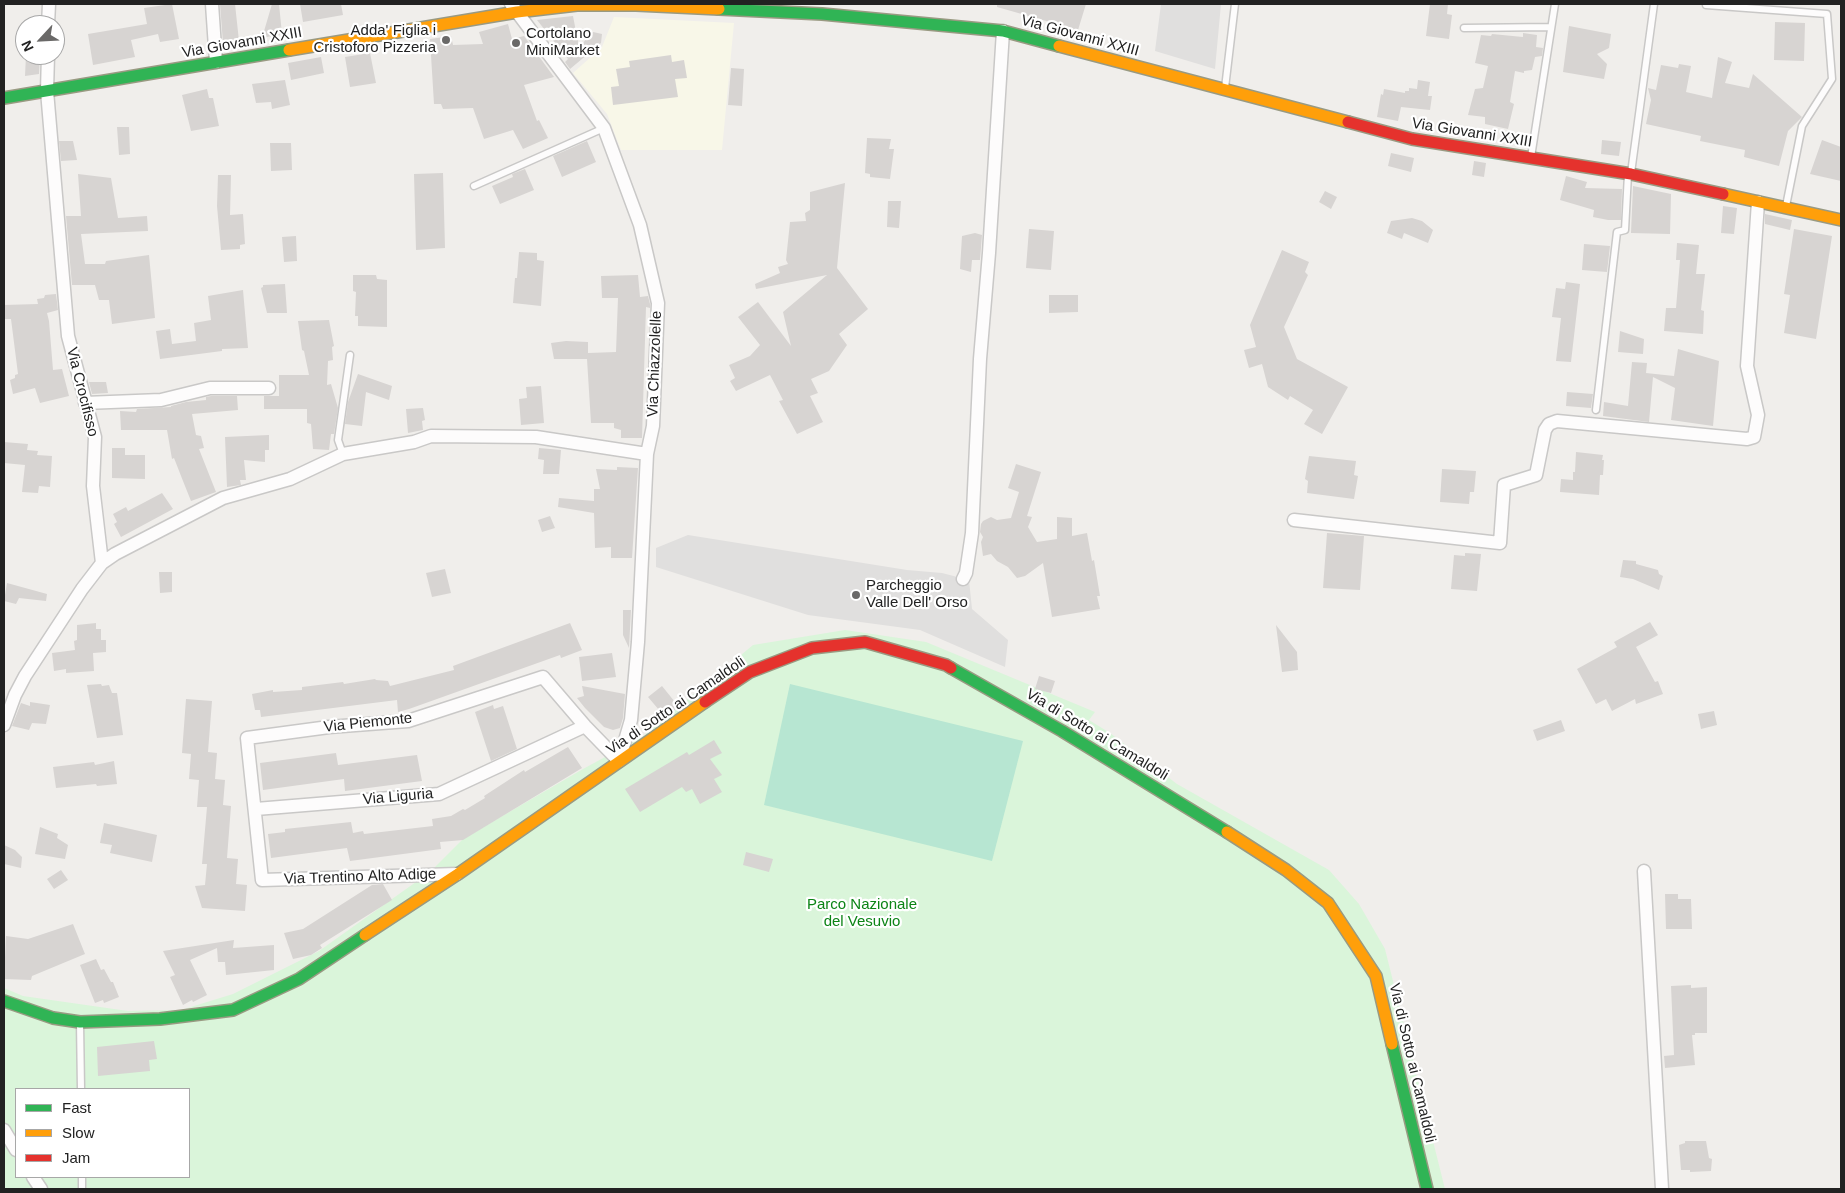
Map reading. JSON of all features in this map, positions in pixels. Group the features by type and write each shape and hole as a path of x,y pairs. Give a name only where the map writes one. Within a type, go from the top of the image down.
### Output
{"street":[{"path":"212,4 216,62"},
{"name":"Via Giovanni XXIII","path":"4,98 514,8 636,5 822,14 1003,31 1412,139 1629,174 1841,220"},
{"name":"Via Chiazzolelle","path":"514,8 604,128 640,225 658,302 653,426 646,454 638,642 631,720 619,761"},
{"path":"963,578 966,573 972,533 980,359 989,253 1003,31"},
{"name":"Via Crocifisso","path":"48,65 47,91 68,336 85,403 96,437 93,486 102,563"},
{"path":"1294,520 1500,543 1504,485 1536,475 1544,430 1549,424 1557,421 1747,439 1754,437 1758,415 1747,366 1758,202"},
{"path":"85,403 161,400 210,388 269,388"},
{"path":"4,725 15,695 25,676 82,589 102,563 224,498 290,479 343,454 414,442 431,436 536,437 646,454"},
{"name":"Via di Sotto ai Camaldoli","path":"4,1000 53,1018 80,1022 160,1019 233,1010 299,979 458,874 750,672 812,648 865,642 946,665 1062,731 1214,823 1286,870 1328,903 1376,976 1427,1189"},
{"name":"Via Piemonte","path":"262,880 256,808 247,738 329,727 408,721 543,677 619,761"},
{"name":"Via Liguria","path":"256,808 439,794 586,726"},
{"path":"1644,870 1662,1189"},
{"name":"Via Trentino Alto Adige","path":"262,880 458,874"},
{"path":"4,1130 15,1148"},
{"path":"34,1178 41,1189"}],"lane":[{"path":"1225,89 1235,4"},
{"path":"1531,158 1555,4"},
{"path":"1596,410 1617,232 1625,230 1629,174 1654,4"},
{"path":"1706,5 1827,14 1832,79 1802,126 1786,208"},
{"path":"1464,28 1551,27"},
{"path":"474,186 604,128"},
{"path":"343,454 338,440 350,355"},
{"path":"80,1022 81,1088"}],"shaded area":[{"path":"1161,4 1221,4 1215,69 1155,51"},
{"path":"614,17 734,23 722,150 621,150 607,114 573,73 602,47"},
{"name":"Parcheggio Valle Dell' Orso","path":"688,535 907,570 942,573 969,580 972,609 1008,640 1005,667 920,630 808,615 656,567 656,548"}],"green space":[{"name":"Parco Nazionale del Vesuvio","path":"845,630 926,642 1095,712 1089,720 1110,733 1177,784 1329,870 1359,904 1385,949 1445,1189 4,1189 4,988 23,996 128,1011 181,1010 233,994 319,951 430,872 463,839 642,737 753,645"},
{"path":"790,684 1023,741 992,861 764,805"}],"building":[{"path":"172,4 179,39 160,42 158,34 131,40 135,57 93,65 88,34 147,24 144,8"},
{"path":"220,4 235,4 239,41 223,43"},
{"path":"272,4 279,4 282,34 262,38"},
{"path":"300,4 341,4 343,15 303,22"},
{"path":"997,4 1086,4 1078,30 997,7"},
{"path":"1430,4 1448,4 1447,14 1452,15 1449,39 1426,36"},
{"path":"573,16 579,47 593,32 602,34 601,43 570,69 565,62 568,59 537,20"},
{"path":"1775,22 1805,23 1804,61 1774,60"},
{"path":"508,24 512,39 524,36 554,77 524,85 537,121 539,120 548,138 523,149 513,130 484,139 473,108 443,109 441,104 434,104 430,39 451,36 453,45 483,44 479,32"},
{"path":"1569,26 1611,34 1609,48 1597,54 1607,64 1604,79 1563,72"},
{"path":"1523,33 1537,35 1536,47 1543,48 1542,56 1535,57 1532,70 1524,71 1524,73 1515,71 1510,102 1514,104 1508,129 1485,124 1485,117 1468,115 1475,89 1483,88 1488,66 1475,63 1481,35 1491,36 1492,34 1523,37"},
{"path":"370,53 376,83 350,87 345,57"},
{"path":"671,55 672,62 684,60 687,78 675,79 678,97 613,105 611,87 619,86 616,69 630,67 629,61"},
{"path":"321,57 324,73 291,80 288,63"},
{"path":"1718,57 1732,62 1725,83 1749,88 1753,74 1802,117 1788,131 1779,166 1744,157 1745,150 1700,141 1701,136 1646,124 1651,100 1648,88 1656,90 1661,65 1678,68 1679,64 1691,66 1686,92 1712,98"},
{"path":"26,65 39,65 39,74 25,76"},
{"path":"731,68 744,69 742,106 728,105"},
{"path":"285,80 290,105 272,109 271,102 256,103 252,84"},
{"path":"1418,80 1430,82 1428,96 1432,96 1430,110 1401,107 1398,121 1377,117 1381,94 1383,95 1384,89 1405,93 1405,91 1409,91 1409,88 1417,89"},
{"path":"207,89 209,98 213,98 219,126 191,131 182,95"},
{"path":"117,127 129,127 130,154 119,155"},
{"path":"867,138 891,139 889,149 894,149 890,179 870,177 870,174 865,173"},
{"path":"1602,140 1621,142 1619,156 1601,154"},
{"path":"1822,140 1841,147 1841,181 1810,174"},
{"path":"59,141 73,141 77,160 61,161"},
{"path":"587,141 596,162 562,177 553,156"},
{"path":"270,143 291,143 292,170 271,171"},
{"path":"1391,153 1414,158 1411,172 1388,166"},
{"path":"1474,161 1486,163 1484,177 1472,175"},
{"path":"525,169 534,190 500,204 492,186 513,177 512,174"},
{"path":"443,173 445,248 416,250 414,174"},
{"path":"78,174 111,178 118,218 147,216 148,231 81,234 85,264 105,264 106,261 149,255 155,318 112,324 109,300 99,300 95,285 72,285 66,216 81,216"},
{"path":"218,175 231,175 230,215 243,214 245,244 240,245 240,249 221,250 217,206"},
{"path":"1566,176 1587,182 1585,188 1622,189 1621,220 1593,217 1594,210 1560,200"},
{"path":"845,183 837,268 868,309 839,334 847,345 829,371 811,379 818,393 810,396 823,422 797,434 779,401 783,400 770,375 736,391 730,381 735,378 729,365 750,356 760,345 738,317 758,302 791,346 783,312 827,275 756,289 755,284 780,273 778,267 788,264 786,260 790,222 806,221 805,213 810,210 810,192"},
{"path":"1633,186 1671,194 1670,234 1631,233"},
{"path":"1325,191 1337,197 1331,209 1319,202"},
{"path":"888,201 901,201 899,228 887,227"},
{"path":"1723,206 1737,208 1734,234 1721,233"},
{"path":"1765,214 1792,220 1790,230 1765,224"},
{"path":"1412,218 1422,221 1433,230 1428,243 1404,233 1402,239 1387,233 1391,221"},
{"path":"1029,229 1054,231 1051,270 1026,268"},
{"path":"1794,229 1832,236 1816,339 1784,333 1790,295 1784,294"},
{"path":"975,233 982,235 980,260 972,260 971,272 960,269 962,236"},
{"path":"296,236 297,261 284,262 282,237"},
{"path":"1677,243 1699,245 1696,274 1705,274 1701,310 1704,311 1703,334 1664,331 1666,308 1676,308 1680,260 1676,260"},
{"path":"1584,244 1610,246 1607,272 1582,270"},
{"path":"1282,250 1309,262 1305,272 1308,275 1284,327 1297,359 1348,387 1322,434 1304,424 1313,410 1290,396 1288,400 1268,387 1262,364 1249,368 1244,350 1256,347 1250,325"},
{"path":"519,252 537,253 537,260 544,261 541,306 513,303"},
{"path":"353,275 376,275 377,279 387,280 387,327 358,326 358,316 355,316 356,292 353,291"},
{"path":"638,275 640,297 648,296 650,304 650,308 646,307 642,438 621,438 621,430 614,428 614,423 591,423 587,359 554,359 551,343 566,341 588,342 588,353 616,352 618,298 602,298 601,276"},
{"path":"1566,282 1580,284 1571,362 1556,361 1561,318 1552,317 1556,288 1565,289"},
{"path":"285,284 287,313 267,313 261,288 263,285"},
{"path":"243,290 248,348 222,349 222,351 160,359 156,331 170,329 172,344 196,341 194,323 211,320 208,296"},
{"path":"56,294 58,310 47,313 53,370 62,369 69,396 40,403 35,388 13,394 10,380 18,374 11,319 4,319 4,305 38,304 37,299 44,298 45,295"},
{"path":"1049,295 1078,295 1078,312 1049,313"},
{"path":"329,320 334,346 332,347 333,360 328,361 327,385 331,384 338,408 334,434 331,434 329,450 313,449 311,424 307,423 307,409 264,409 264,396 279,396 279,375 309,375 304,351 302,350 298,321"},
{"path":"1620,331 1644,339 1643,354 1618,352"},
{"path":"1678,349 1719,361 1713,426 1671,420 1675,388 1653,377 1649,422 1603,416 1604,402 1628,406 1632,362 1647,363 1646,373 1674,376"},
{"path":"358,374 392,386 389,400 366,392 362,426 345,424 348,402"},
{"path":"89,382 106,382 108,393 92,394"},
{"path":"541,386 544,423 521,425 519,399 527,398 526,387"},
{"path":"1567,392 1593,394 1591,408 1566,406"},
{"path":"211,396 237,396 238,410 192,414 196,435 201,436 204,448 199,449 216,492 191,501 174,458 172,459 167,430 121,430 120,411 136,412 137,409 171,407 186,402 206,400 206,397"},
{"path":"423,408 425,420 422,421 423,430 408,433 406,409"},
{"path":"269,435 269,450 265,450 265,462 244,460 246,480 240,480 241,485 227,487 225,437"},
{"path":"4,442 28,444 27,450 38,451 37,455 52,456 50,487 39,486 38,493 22,492 25,465 4,463"},
{"path":"112,448 125,448 125,455 145,455 145,479 112,478"},
{"path":"539,448 561,450 559,474 543,474 544,460 538,459"},
{"path":"1576,452 1603,455 1603,475 1600,475 1599,495 1560,492 1561,479 1573,480"},
{"path":"1309,456 1356,461 1354,475 1358,476 1354,499 1307,493 1308,481 1305,479"},
{"path":"1016,464 1041,472 1027,516 1032,517 1028,527 1037,542 1057,539 1057,517 1072,518 1072,536 1087,533 1092,561 1094,560 1100,596 1097,596 1100,609 1052,617 1043,563 1025,576 1017,578 1008,567 997,561 991,554 983,556 981,542 983,537 980,532 983,521 991,517 997,520 1011,518 1019,492 1008,488"},
{"path":"617,467 638,468 632,558 611,558 611,547 595,548 594,513 558,507 559,498 594,501 594,489 600,489 596,469 617,470"},
{"path":"1442,469 1476,471 1474,492 1470,492 1469,504 1440,502"},
{"path":"162,493 173,509 121,537 114,524 117,522 113,514 126,507 128,511"},
{"path":"550,516 555,528 542,532 538,520"},
{"path":"1327,533 1364,536 1360,590 1323,588"},
{"path":"1465,553 1481,554 1477,591 1451,589 1454,555 1465,556"},
{"path":"1623,560 1636,561 1636,564 1658,570 1659,574 1663,576 1659,590 1633,579 1620,577"},
{"path":"445,569 451,593 432,597 426,573"},
{"path":"159,572 172,572 172,592 160,593"},
{"path":"7,583 47,594 46,601 19,598 16,604 4,601"},
{"path":"623,610 631,610 629,648 623,635"},
{"path":"1650,622 1658,635 1636,647 1655,682 1658,681 1663,694 1636,704 1635,699 1612,711 1606,699 1596,704 1577,669 1617,647 1614,642"},
{"path":"96,623 96,629 101,629 101,640 106,640 106,652 93,653 94,671 66,673 66,669 54,671 52,653 75,650 74,641 77,640 77,625"},
{"path":"570,623 582,650 561,658 560,655 409,709 398,712 397,700 261,717 260,710 255,710 252,694 273,690 273,692 302,690 302,687 343,682 344,684 375,679 388,681 390,686 454,670 453,666"},
{"path":"1276,625 1297,652 1298,670 1282,672"},
{"path":"612,653 616,677 582,681 579,657"},
{"path":"1039,676 1055,681 1051,693 1035,689"},
{"path":"101,684 102,686 109,685 112,693 117,693 123,735 97,738 87,685"},
{"path":"582,686 625,694 623,718 620,728 613,730 604,727 585,708 577,698 584,696"},
{"path":"662,686 679,707 665,717 648,697"},
{"path":"186,699 212,701 208,752 217,753 215,779 225,780 223,805 231,806 227,858 238,859 236,884 247,885 245,911 202,908 195,886 205,885 207,864 202,864 207,807 197,807 199,780 189,779 191,754 182,753"},
{"path":"30,702 50,705 46,724 32,723 29,730 12,726 21,703 30,706"},
{"path":"493,705 494,709 503,706 517,749 491,761 475,712"},
{"path":"1714,711 1717,725 1701,729 1698,714"},
{"path":"1561,720 1565,731 1537,741 1533,730"},
{"path":"714,740 722,753 710,759 722,775 714,779 722,792 700,804 692,789 686,792 682,787 640,812 625,789 687,752 689,755"},
{"path":"568,747 582,768 463,840 440,842 441,849 350,861 347,848 271,858 268,834 285,832 285,829 351,822 353,833 363,831 364,834 433,826 432,819 451,816 463,809 465,810 524,770 525,772"},
{"path":"336,753 338,765 417,755 422,781 345,791 344,779 263,790 260,763"},
{"path":"114,761 117,784 56,788 53,767 94,762 95,765"},
{"path":"104,823 157,835 152,862 110,853 112,845 100,843"},
{"path":"40,827 58,834 57,838 68,845 65,859 35,854"},
{"path":"4,845 15,850 22,857 21,868 4,864"},
{"path":"746,852 773,859 769,872 743,865"},
{"path":"61,870 68,880 54,889 47,879"},
{"path":"383,884 392,900 320,945 322,948 311,955 293,959 284,933 303,929 372,885"},
{"path":"1665,894 1678,894 1678,899 1691,899 1692,929 1666,929"},
{"path":"73,924 85,954 32,976 31,980 4,979 6,936 28,939"},
{"path":"234,940 233,948 274,945 274,970 226,975 225,962 218,962 217,948 190,960 207,995 183,1005 170,977 175,975 163,951"},
{"path":"96,959 101,970 104,969 111,982 113,982 119,997 104,1003 103,1000 95,1003 80,965"},
{"path":"1691,985 1691,988 1707,987 1707,1033 1695,1033 1695,1035 1692,1035 1695,1065 1665,1068 1664,1056 1674,1055 1671,986"},
{"path":"154,1041 157,1059 149,1060 150,1071 98,1076 97,1047"},
{"path":"1685,1141 1706,1141 1709,1158 1712,1159 1711,1171 1690,1172 1690,1170 1681,1170 1679,1145 1685,1143"}],"traffic: fast":[{"path":"719,9 822,14 1003,31 1059,46"},
{"path":"4,98 289,50"},
{"path":"951,668 1062,731 1227,832"},
{"path":"4,1001 53,1018 80,1022 160,1019 233,1010 299,979 365,935"},
{"path":"1392,1044 1427,1189"}],"traffic: slow":[{"path":"289,50 517,12 577,5 636,5 719,9"},
{"path":"1059,46 1348,122"},
{"path":"1723,194 1841,220"},
{"path":"365,935 458,874 705,702"},
{"path":"1227,832 1286,870 1328,903 1376,976 1392,1044"}],"traffic: jam":[{"path":"1348,122 1412,139 1631,174 1723,194"},
{"path":"705,702 750,672 812,648 865,642 951,668"}],"place":[{"name":"Adda' Figlia i Cristoforo Pizzeria","path":"446,40"},
{"name":"Cortolano MiniMarket","path":"516,43"},
{"name":"Parcheggio Valle Dell' Orso","path":"856,595"}]}
